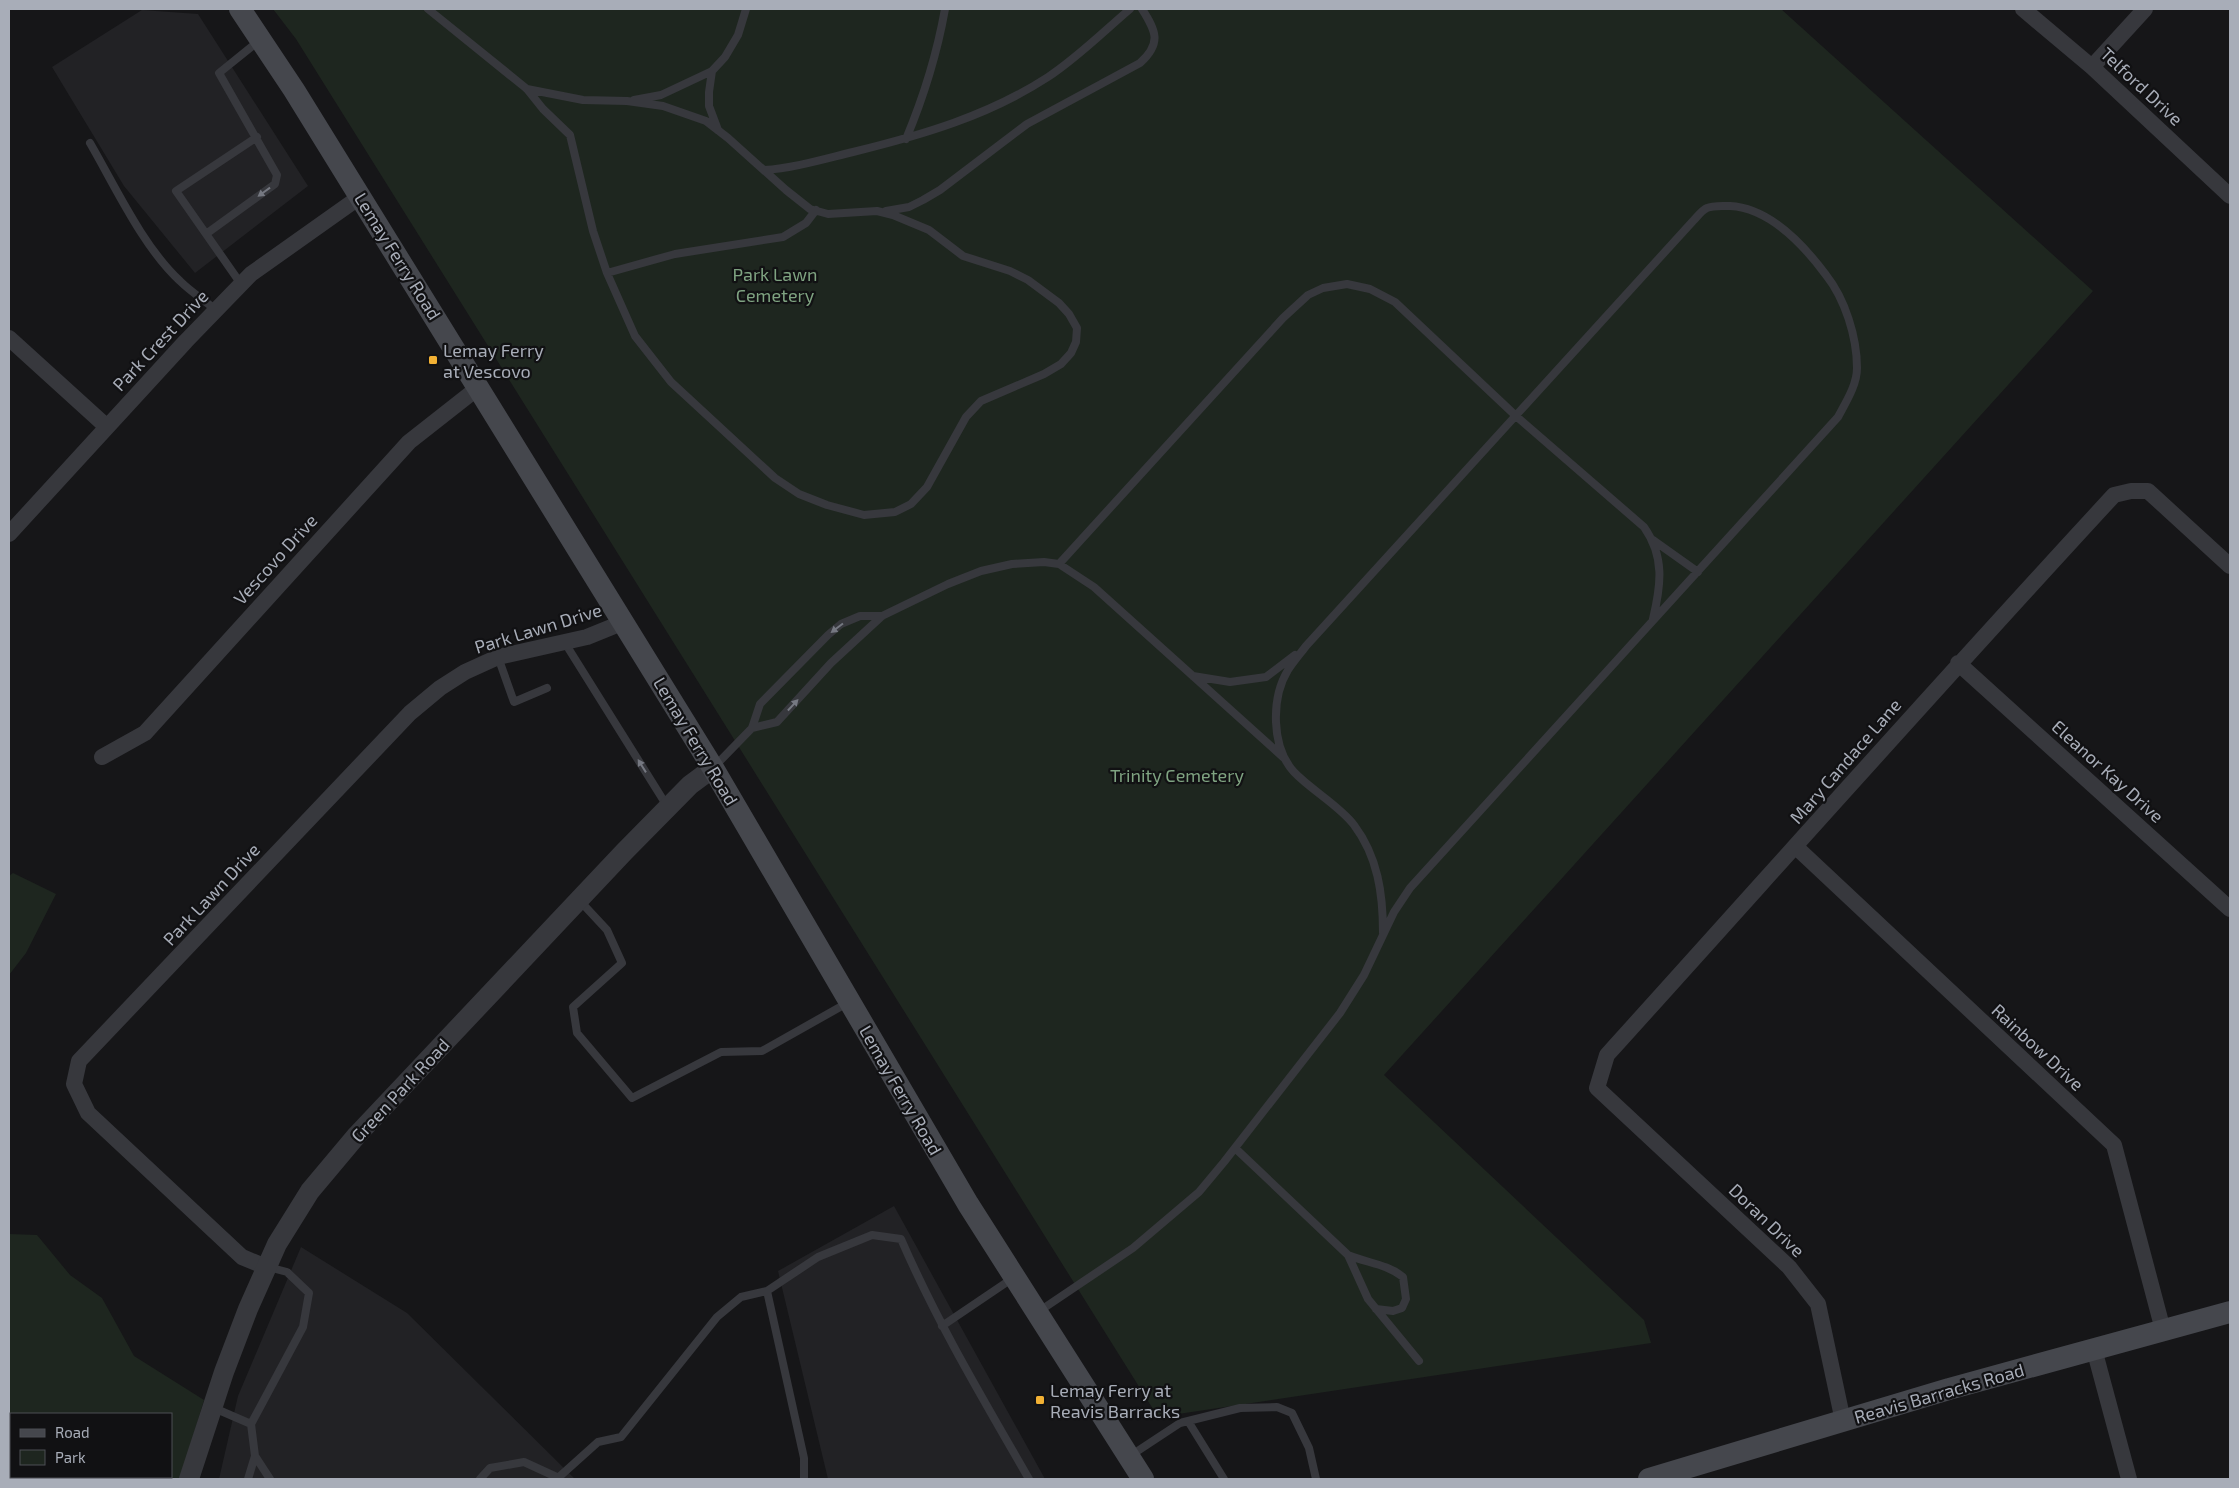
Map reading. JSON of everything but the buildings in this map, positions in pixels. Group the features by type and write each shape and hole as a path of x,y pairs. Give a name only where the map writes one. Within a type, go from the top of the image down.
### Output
{"main road":[{"name":"Lemay Ferry Road","path":"240,9 360,196 624,622 713,768 915,1115 1013,1278 1143,1479"},
{"name":"Reavis Barracks Road","path":"1649,1479 1949,1389 2230,1312"}],"street":[{"name":"Telford Drive","path":"2023,9 2092,67 2230,196"},
{"path":"2092,67 2145,9"},
{"name":"Park Crest Drive","path":"9,534 106,427 251,274 360,196"},
{"path":"9,338 106,427"},
{"name":"Vescovo Drive","path":"102,757 145,733 409,442 479,387"},
{"name":"Mary Candace Lane","path":"1597,1088 1607,1054 1796,846 1958,663 2114,495 2131,491 2148,491 2230,566"},
{"name":"Park Lawn Drive","path":"266,1267 242,1257 88,1113 74,1084 79,1061 410,713 440,688 465,672 498,657 565,643 624,622"},
{"name":"Eleanor Kay Drive","path":"1958,663 2230,909"},
{"name":"Green Park Road","path":"189,1479 212,1407 248,1309 266,1267 293,1217 329,1168 357,1135 579,900 690,786 713,768"},
{"name":"Rainbow Drive","path":"1796,846 2114,1145 2163,1330"},
{"name":"Doran Drive","path":"1597,1088 1789,1267 1818,1304 1843,1420"},
{"path":"2094,1349 2129,1479"}],"lane":[{"path":"428,9 507,75 527,89 543,109 570,135 593,231 607,273 636,336 671,382 775,478 799,494 827,505 864,515 896,512 911,504 927,487 966,417 981,402 1044,374 1061,364 1071,354 1076,342 1076,328 1069,314 1059,303 1028,280 1010,271 964,256 929,230 914,222 882,212"},
{"path":"627,101 661,95 712,71 726,57 738,35 746,9"},
{"path":"906,139 922,99 938,47 944,9"},
{"path":"764,170 785,169 906,139 934,131 974,115 1026,91 1075,56 1130,9"},
{"path":"527,89 583,100 627,101 663,106 706,121 810,209 828,214 882,212 909,207 923,200 940,190 1027,124 1140,63 1150,54 1154,45 1155,34 1152,23 1142,9"},
{"path":"206,234 275,184 277,175 219,73 261,39"},
{"path":"712,71 709,106 718,130"},
{"path":"241,284 176,191 257,137"},
{"path":"90,143 144,237 161,260 179,281 216,310"},
{"path":"1037,1313 1133,1248 1199,1192 1340,1012 1364,975 1382,933 1410,888 1838,417 1849,397 1857,369 1855,343 1844,308 1827,275 1796,241 1774,221 1755,211 1736,206 1707,208 1693,221 1306,646 1287,672 1278,696 1276,724 1285,759"},
{"path":"607,273 675,254 783,237 806,223 816,210"},
{"path":"1059,564 1283,318 1308,295 1323,288 1347,284 1370,289 1395,302 1516,416 1644,527 1653,540 1659,558 1659,595 1653,621"},
{"path":"1653,540 1698,572"},
{"path":"752,728 776,722 831,663 882,616 948,584 981,571 1020,564 1044,562 1059,564 1094,586 1285,759 1293,771 1353,823 1374,860 1379,878 1382,933"},
{"path":"713,768 752,728 760,704 828,635 841,624 860,616 882,616"},
{"path":"565,643 668,808"},
{"path":"1193,676 1230,682 1266,677 1306,646"},
{"path":"498,657 514,702 546,688"},
{"path":"579,900 607,930 622,963 573,1006 577,1033 632,1098 721,1052 762,1052 850,1002"},
{"path":"1235,1148 1348,1255 1365,1262 1392,1268 1404,1277 1406,1299 1402,1308 1393,1311 1376,1309"},
{"path":"480,1479 490,1468 524,1462 560,1478 598,1442 620,1437 717,1317 741,1297 766,1290 818,1257 872,1235 901,1239 942,1326 1006,1443 1029,1479"},
{"path":"1348,1255 1365,1293 1419,1361"},
{"path":"248,1479 255,1456 251,1424 303,1327 309,1293 287,1272 266,1267"},
{"path":"942,1326 1013,1278"},
{"path":"766,1290 804,1458 804,1479"},
{"path":"212,1407 251,1424"},
{"path":"1128,1457 1180,1423 1240,1408 1277,1408 1292,1413 1309,1448 1316,1479"},
{"path":"1188,1421 1224,1479"},
{"path":"255,1456 270,1479"}],"shaded area":[{"path":"142,10 198,14 308,186 195,273 124,186 52,67"},
{"path":"894,1206 1045,1479 828,1479 778,1271"},
{"path":"301,1247 407,1313 575,1479 219,1479 238,1396"}],"green space":[{"name":"Trinity Cemetery","path":"273,9 1781,9 2093,291 1384,1075 1644,1320 1651,1343 1158,1417 296,39"},
{"path":"13,873 56,894 26,953 9,975 9,876"},
{"path":"9,1234 37,1235 70,1275 102,1298 134,1356 204,1400 180,1479 9,1479"}],"place":[{"name":"Lemay Ferry at Vescovo","path":"433,360"},
{"name":"Lemay Ferry at Reavis Barracks","path":"1040,1400"}],"park label":[{"name":"Park Lawn Cemetery","path":"775,284"}]}
